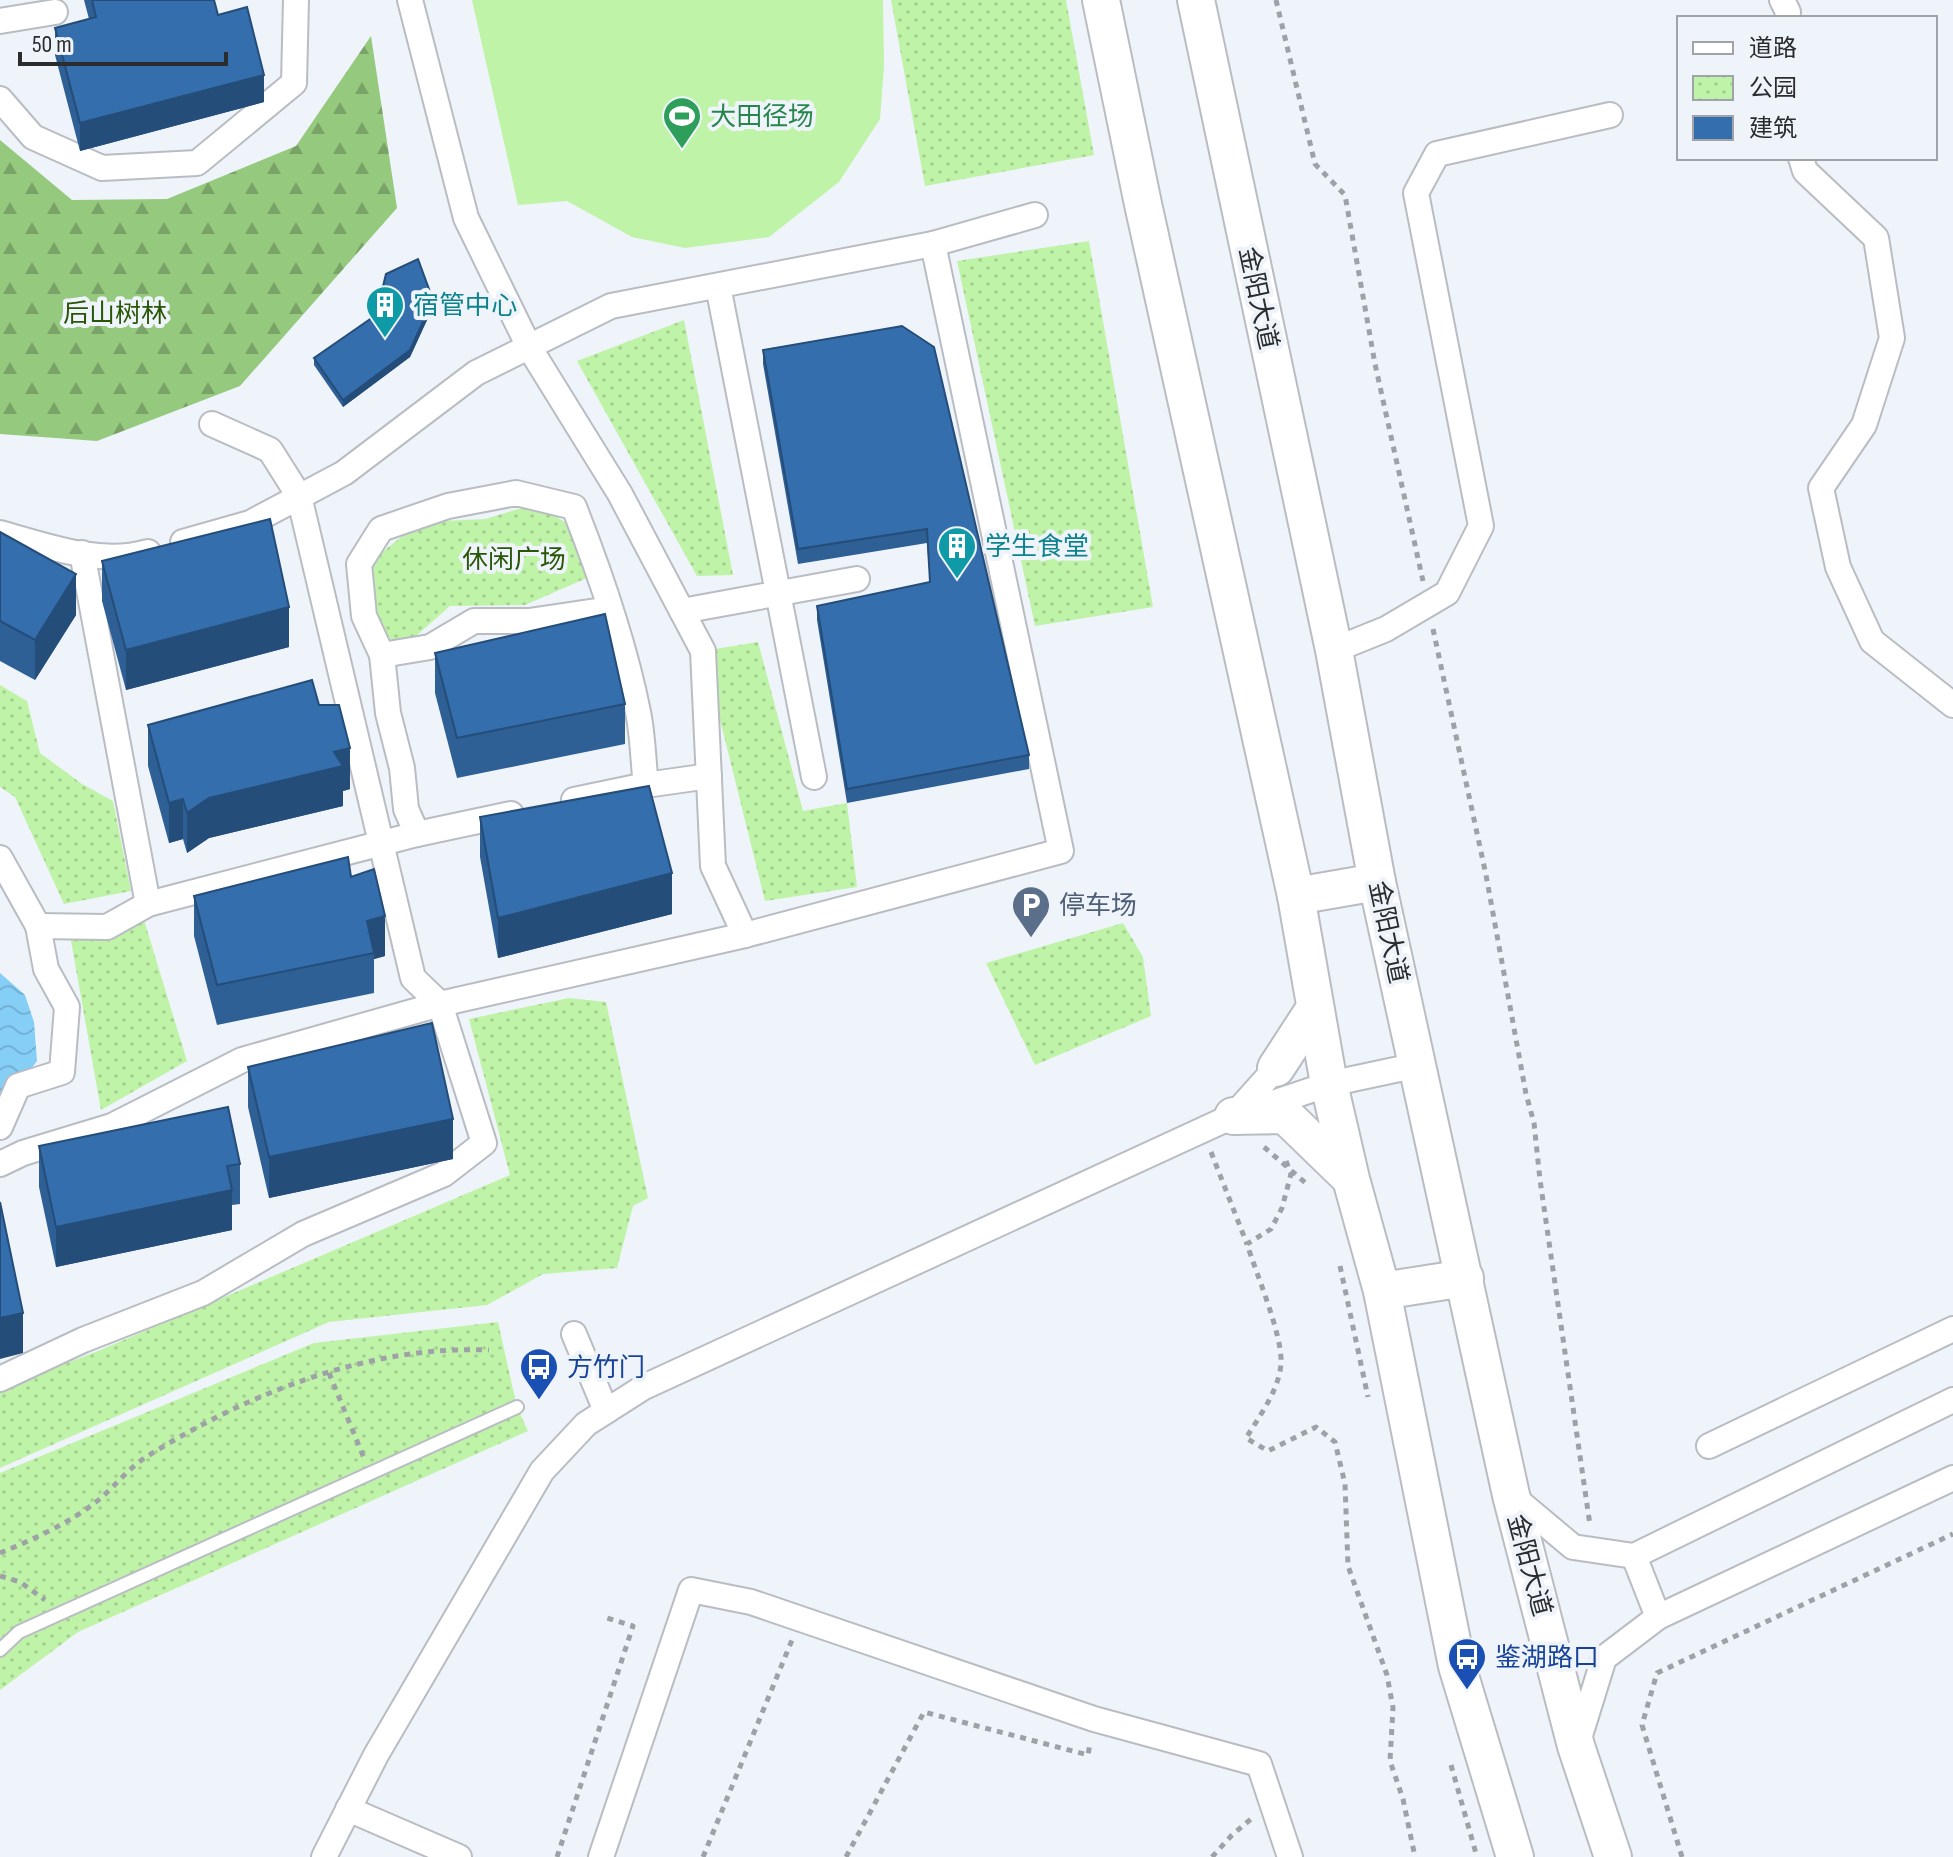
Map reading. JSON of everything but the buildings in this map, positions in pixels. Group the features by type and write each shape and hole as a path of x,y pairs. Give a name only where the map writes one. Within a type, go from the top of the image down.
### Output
{"main road":[{"path":"1101,0 1296,896 1329,1084 1382,1291 1457,1666 1515,1857"},
{"name":"金阳大道","path":"1196,0 1334,650 1377,882 1511,1495 1576,1746 1613,1857"},
{"path":"1296,896 1377,882"},
{"path":"1276,1068 1315,1008"},
{"path":"1233,1116 1285,1115 1351,1179"},
{"path":"1382,1291 1465,1278"}],"street":[{"path":"0,99 33,137 102,168 197,163 294,83 296,0"},
{"path":"410,0 466,218 529,347 620,494 703,651 713,866 745,935"},
{"path":"0,21 55,12"},
{"path":"1334,650 1386,629 1447,593 1481,526 1416,193 1437,154 1610,115"},
{"path":"1802,160 1805,171 1876,238 1892,338 1864,425 1821,488 1838,567 1872,641 1953,705"},
{"path":"0,533 61,550 126,558 250,523 344,473 476,373 611,306 933,244 1035,215"},
{"path":"0,1164 23,1153 112,1126 242,1060 440,1004 745,935 1061,851 933,244"},
{"path":"718,286 814,777"},
{"path":"0,1379 83,1340 203,1293 303,1234 444,1174 484,1143 440,1004 413,978 299,496 270,450 212,424"},
{"path":"417,834 406,809 402,768 388,713 382,655 364,616 359,564 381,529 448,506 516,493 574,507 595,559 638,714 646,785"},
{"path":"82,553 148,904"},
{"path":"682,611 857,579"},
{"path":"382,655 430,647 474,621 529,621 610,609"},
{"path":"38,926 107,927 148,904 417,834 646,785 709,776"},
{"path":"0,858 38,926 46,969 67,1007 62,1072 18,1086 0,1127"},
{"path":"324,1857 376,1755 542,1471 586,1424 644,1387 1233,1116 1329,1084 1418,1065"},
{"path":"1233,1116 1276,1068"},
{"path":"1709,1446 1953,1329"},
{"path":"574,1334 606,1411"},
{"path":"1511,1495 1573,1547 1634,1556 1953,1400"},
{"path":"1576,1746 1604,1658 1658,1617 1953,1478"},
{"path":"1634,1556 1658,1617"},
{"path":"601,1857 691,1590 751,1602 1094,1719 1259,1764 1290,1857"},
{"path":"348,1809 459,1857"}],"lane":[{"path":"0,1650 19,1632 517,1407"}],"path":[{"path":"1276,0 1315,164 1345,195 1375,364 1480,847 1534,1123 1593,1550"},
{"path":"1233,1116 1249,1135 1312,1188"},
{"path":"1211,1151 1247,1244 1277,1335 1281,1365 1268,1402 1246,1438 1268,1451 1316,1427 1335,1442 1345,1484 1348,1566 1387,1675 1393,1708 1390,1761 1403,1799 1415,1857"},
{"path":"1247,1244 1271,1229 1291,1174 1285,1159"},
{"path":"1337,1257 1370,1406"},
{"path":"0,1553 37,1538 99,1500 143,1459 206,1424 305,1379 426,1350 489,1350"},
{"path":"329,1373 361,1454 373,1472"},
{"path":"1682,1857 1642,1725 1657,1673 1953,1534"},
{"path":"0,1576 20,1582 62,1613"},
{"path":"557,1857 633,1626 604,1617"},
{"path":"703,1857 800,1621"},
{"path":"846,1857 924,1712 1088,1755 1094,1719"},
{"path":"1448,1751 1477,1857"},
{"path":"1212,1857 1232,1835 1271,1803"}],"green space":[{"name":"大田径场","path":"472,0 883,0 884,66 880,119 839,182 769,237 685,248 632,237 567,201 518,205"},
{"path":"891,0 1066,0 1094,155 925,186"},
{"name":"后山树林","path":"371,36 397,208 240,386 97,441 0,434 0,140 72,200 167,199 296,146"},
{"path":"1089,241 1153,607 1035,626 957,261"},
{"path":"684,320 733,575 697,576 577,361"},
{"name":"休闲广场","path":"525,507 554,515 578,531 589,577 525,605 450,606 400,650 380,626 365,595 375,558 406,533 443,521 485,519"},
{"path":"758,642 803,811 847,803 857,887 765,901 703,651"},
{"path":"0,685 27,701 40,753 82,784 113,801 131,891 64,904 15,797 0,787"},
{"path":"144,920 187,1061 101,1110 70,935"},
{"path":"1123,923 1143,957 1151,1016 1035,1065 986,963"},
{"path":"569,998 606,1002 648,1198 633,1206 617,1268 543,1274 487,1305 329,1322 0,1468 0,1389 98,1351 510,1175 469,1019"},
{"path":"498,1322 517,1407 528,1431 78,1632 0,1690 0,1473 314,1343"}],"water":[{"path":"0,973 25,995 34,1022 37,1061 18,1086 0,1099"}],"place":[{"name":"大田径场","path":"682,150"},
{"name":"宿管中心","path":"385,339"},
{"name":"学生食堂","path":"957,580"},
{"name":"停车场","path":"1031,939"},
{"name":"方竹门","path":"539,1401"},
{"name":"鉴湖路口","path":"1467,1691"}]}
